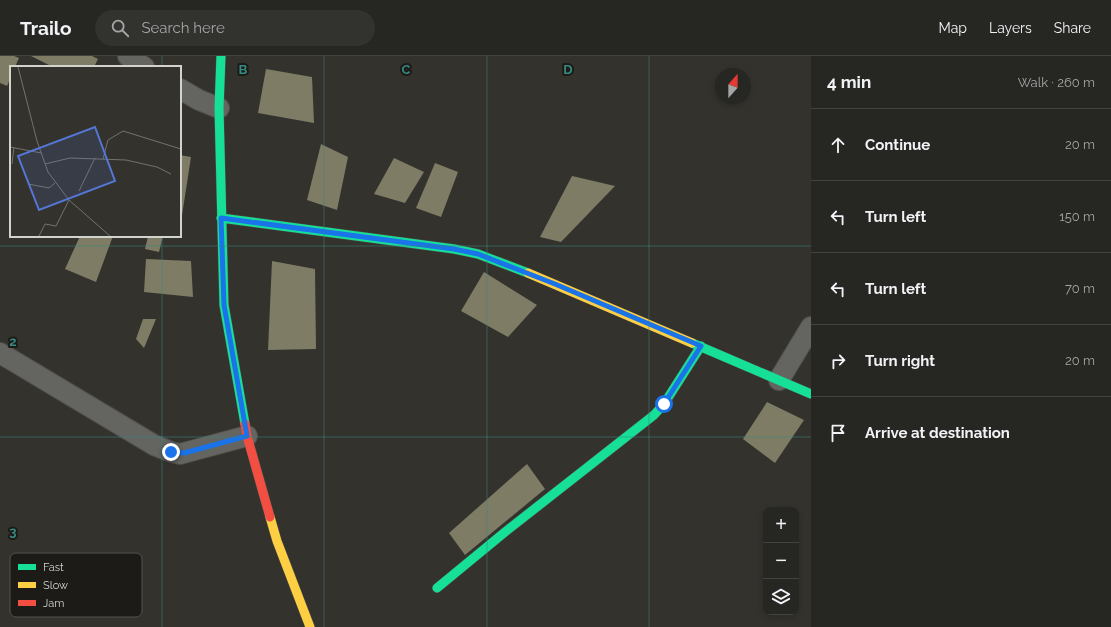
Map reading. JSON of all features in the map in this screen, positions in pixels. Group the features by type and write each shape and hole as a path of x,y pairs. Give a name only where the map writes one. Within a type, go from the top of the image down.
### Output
{"street":[{"path":"128,56 143,66"},
{"path":"221,56 219,108 224,305 247,436 277,541 310,627"},
{"path":"181,90 199,100 219,108"},
{"path":"221,218 454,249 478,254 555,284 811,394"},
{"path":"779,380 811,327"},
{"path":"437,588 505,532 654,415 664,404 701,346"},
{"path":"0,353 154,445 171,452 184,453 247,436"}],"building":[{"path":"0,56 14,56 19,58 15,66 10,66 10,79 7,86 0,83"},
{"path":"31,56 92,56 98,59 94,66 51,66"},
{"path":"266,69 312,77 314,123 258,113"},
{"path":"321,144 348,157 337,210 307,200"},
{"path":"181,155 191,157 181,222"},
{"path":"394,158 424,172 405,203 374,194"},
{"path":"435,163 458,172 441,217 416,208"},
{"path":"572,176 615,186 561,242 540,237"},
{"path":"80,237 113,237 96,282 65,269"},
{"path":"148,237 163,237 159,252 145,249"},
{"path":"146,259 191,261 193,297 144,292"},
{"path":"272,261 315,269 316,349 268,350"},
{"path":"484,272 537,305 508,337 461,311"},
{"path":"143,319 156,319 144,348 136,339"},
{"path":"767,402 804,420 775,463 743,439"},
{"path":"527,464 545,489 465,555 449,533"}],"traffic: fast":[{"path":"221,56 219,108 224,305 245,424"},
{"path":"221,218 454,249 478,254 528,273"},
{"path":"692,343 811,394"},
{"path":"437,588 505,532 654,415 664,404 701,346"}],"traffic: slow":[{"path":"528,273 692,343"},
{"path":"270,517 277,541 310,627"}],"traffic: jam":[{"path":"245,424 270,517"}],"route":[{"path":"171,452 180,454 247,436 224,305 221,218 454,249 478,254 555,284 701,346 664,404"}]}
